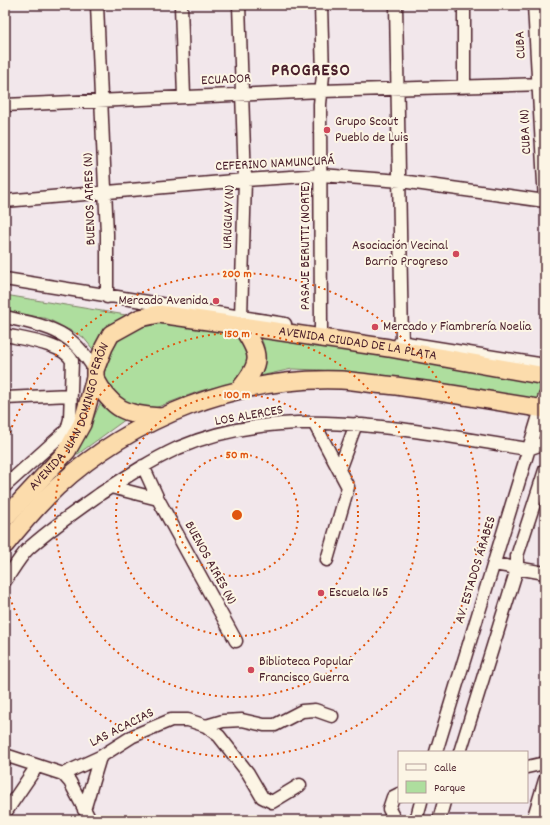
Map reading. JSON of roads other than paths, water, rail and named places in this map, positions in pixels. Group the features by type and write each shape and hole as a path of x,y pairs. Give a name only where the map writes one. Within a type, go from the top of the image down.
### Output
{"highway":[{"name":"AVENIDA CIUDAD DE LA PLATA","path":"165,310 396,345 545,374"},
{"name":"AVENIDA JUAN DOMINGO PERÓN","path":"5,518 67,451 82,424 95,374 104,347 111,334 140,318 165,310"},
{"path":"239,390 252,375 257,357 255,346 241,321"},
{"path":"363,336 396,345"},
{"path":"95,374 104,395 125,411 140,416 161,417 208,399 239,390 288,382 341,380 425,390 484,406 543,409"},
{"name":"AVENIDA JUAN DOMINGO PERÓN","path":"5,545 30,514 58,486 91,459 161,417"}],"street":[{"name":"BUENOS AIRES (N)","path":"97,5 105,192 107,297"},
{"path":"181,5 184,97"},
{"name":"URUGUAY (N)","path":"240,5 245,180 241,321"},
{"name":"PASAJE BERUTTI (NORTE)","path":"321,5 323,76 320,104 321,330"},
{"path":"396,5 401,181 396,345"},
{"path":"464,5 464,87"},
{"name":"CUBA","path":"534,5 542,84"},
{"name":"ECUADOR","path":"5,105 242,94 542,84"},
{"name":"CUBA (N)","path":"542,84 545,201"},
{"name":"CEFERINO NAMUNCURÁ","path":"5,201 245,180 321,175 401,181 545,201"},
{"name":"AVENIDA CIUDAD DE LA PLATA","path":"5,279 107,297 165,310"},
{"name":"AVENIDA CIUDAD DE LA PLATA","path":"5,287 165,310"},
{"path":"5,317 46,326 64,334 75,342 95,374"},
{"name":"AVENIDA CIUDAD DE LA PLATA","path":"241,321 363,336"},
{"name":"AVENIDA JUAN DOMINGO PERÓN","path":"5,335 59,348 69,355 72,361 70,419 68,430 5,486"},
{"path":"5,398 71,394"},
{"name":"AV. ESTADOS ÁRABES","path":"436,751 528,448 543,409"},
{"path":"314,423 348,488 327,560"},
{"name":"LOS ALERCES","path":"5,581 27,550 111,487 143,466 180,448 227,432 279,424 356,424 528,448 545,443"},
{"path":"339,470 356,424"},
{"name":"BUENOS AIRES (N)","path":"143,466 158,499 236,641"},
{"path":"460,751 517,569 517,556 545,470"},
{"path":"111,487 158,499"},
{"path":"494,564 545,573"},
{"path":"206,726 223,721 242,720 264,725 276,725 302,711 315,710 332,716"},
{"name":"LAS ACACIAS","path":"63,774 100,756 133,736 171,720 188,720 206,726 226,744 248,773 262,797 268,801 272,802 300,785"},
{"path":"5,755 63,774 70,782 87,815"},
{"path":"87,815 100,756"},
{"path":"528,767 545,762"},
{"path":"5,814 37,766"},
{"path":"533,820 545,780"},
{"path":"395,820 389,809 393,797 398,794"},
{"path":"416,820 421,803"},
{"path":"439,820 444,803"}],"place":[{"name":"Grupo Scout Pueblo de Luis","path":"327,130"},
{"name":"Asociación Vecinal Barrio Progreso","path":"456,254"},
{"name":"Mercado Avenida","path":"216,301"},
{"name":"Mercado y Fiambrería Noelia","path":"375,327"},
{"name":"Escuela 165","path":"321,593"},
{"name":"Biblioteca Popular Francisco Guerra","path":"251,670"}],"district":[{"name":"PROGRESO","path":"311,71"}]}
